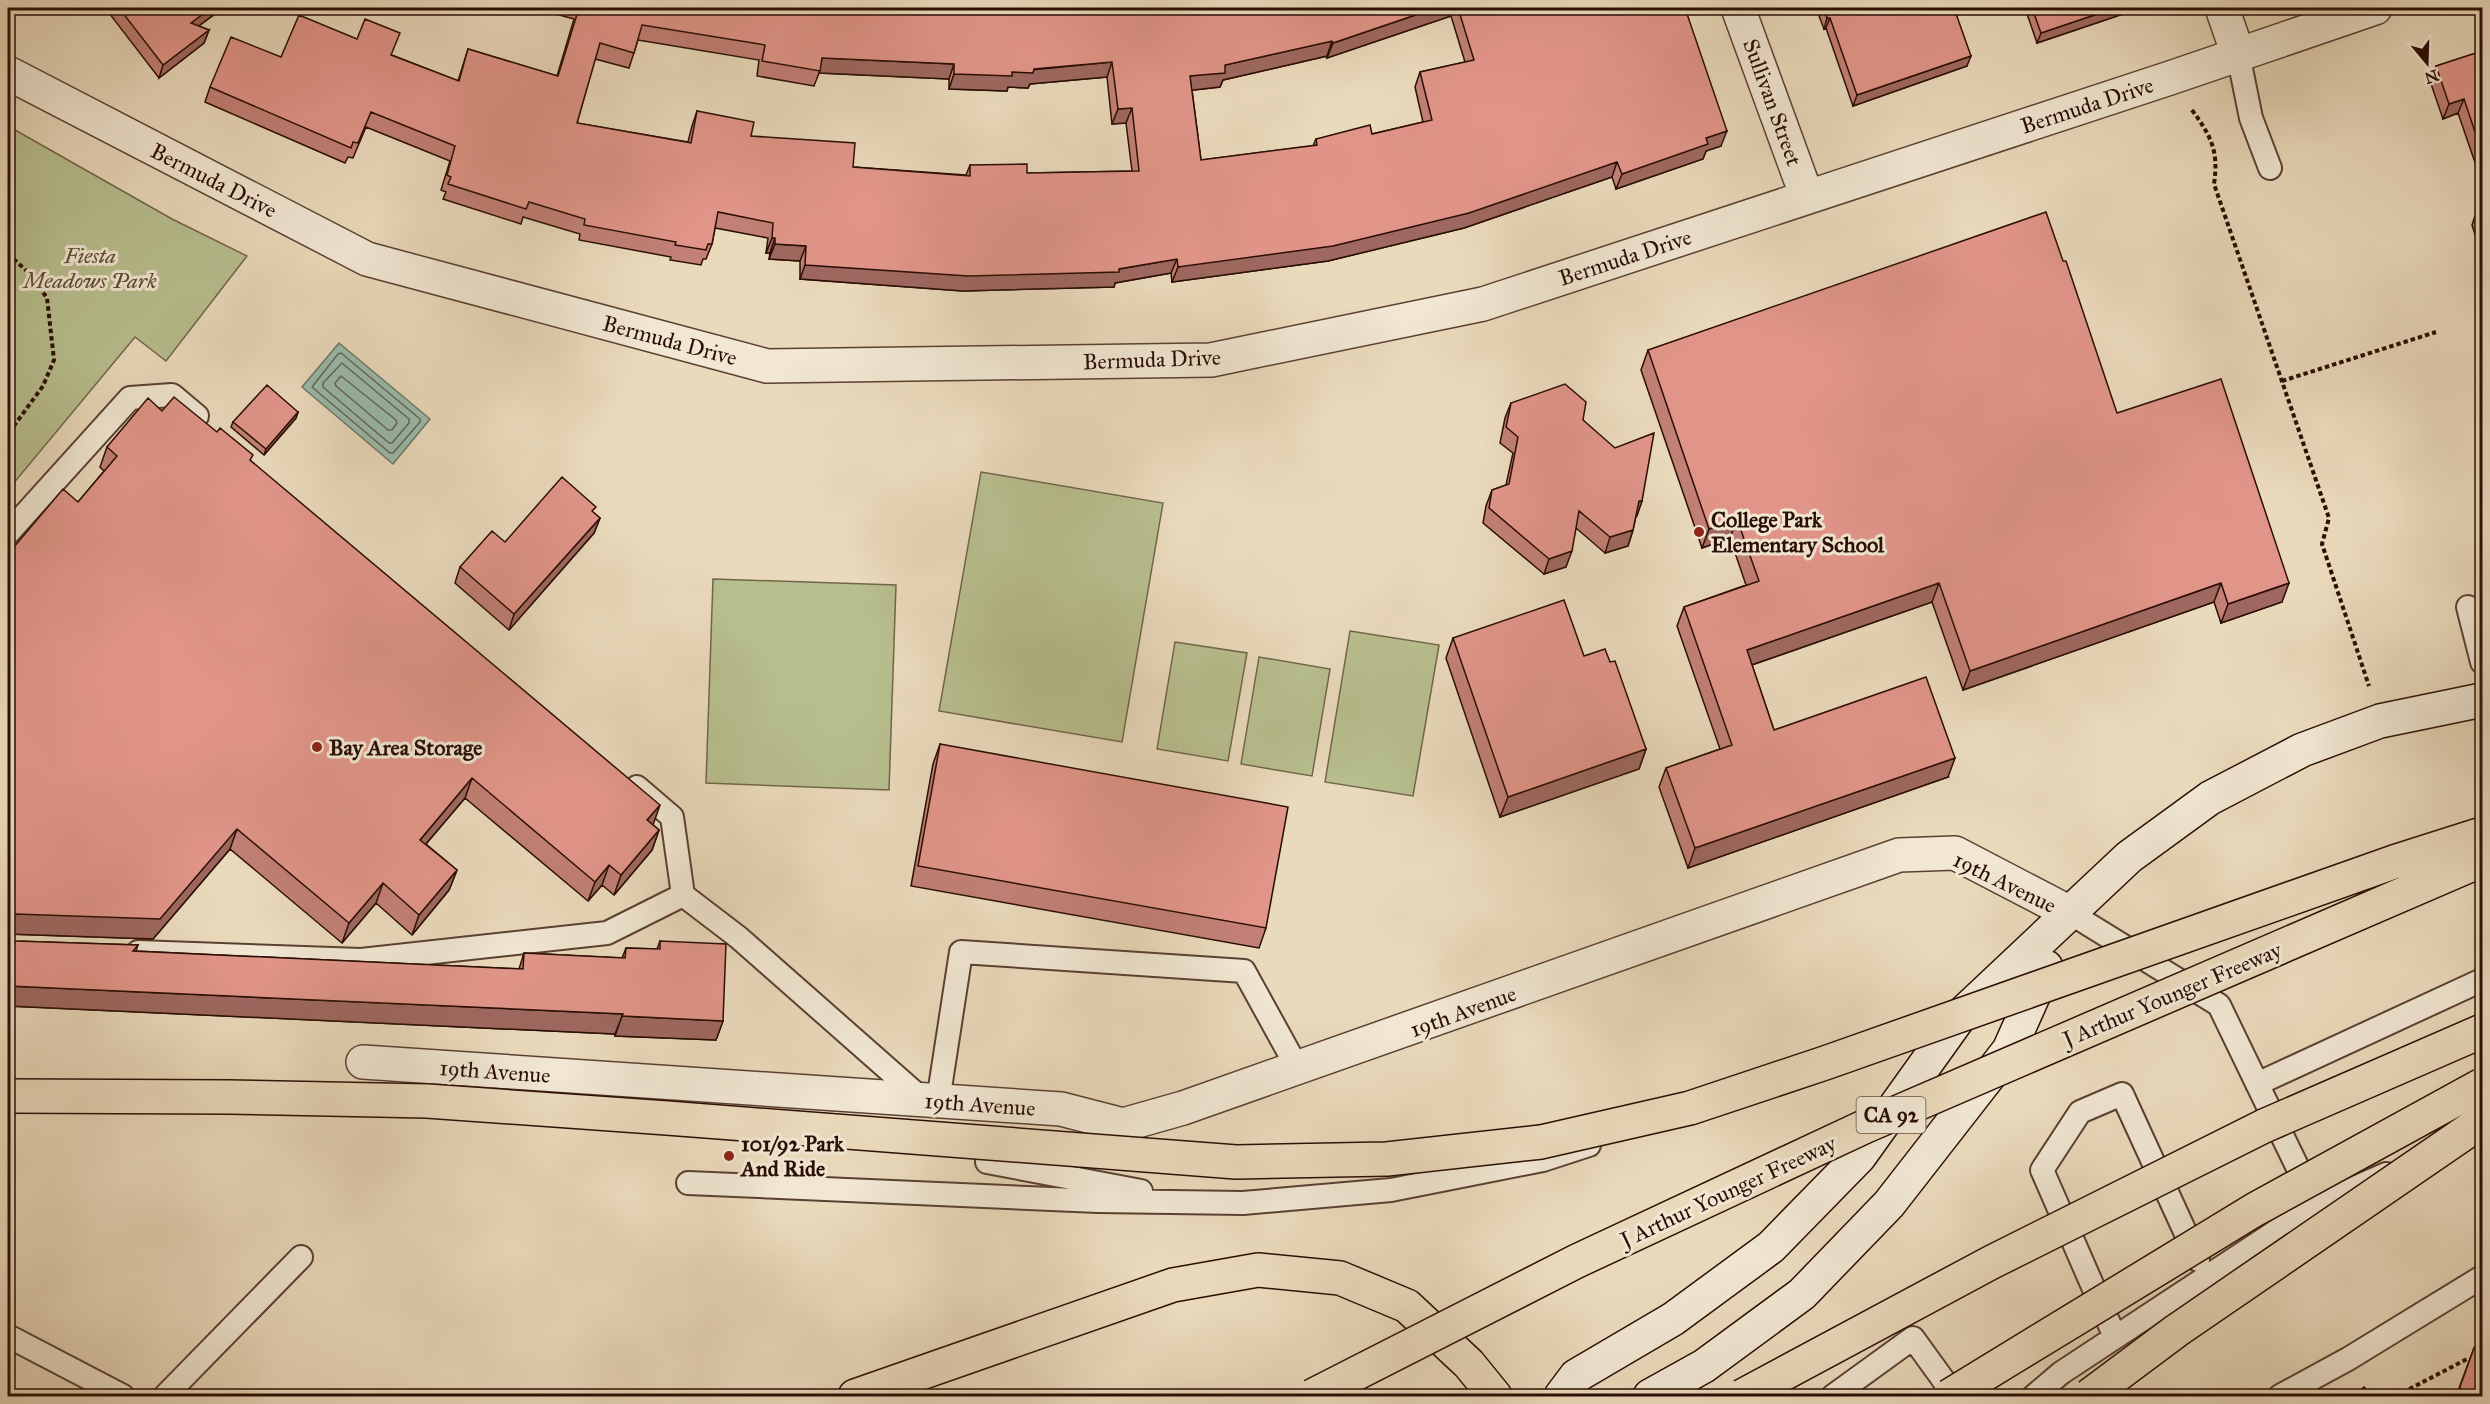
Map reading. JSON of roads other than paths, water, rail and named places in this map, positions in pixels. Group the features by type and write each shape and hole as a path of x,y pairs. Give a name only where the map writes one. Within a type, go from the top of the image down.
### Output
{"highway":[{"path":"8,1096 427,1101 1236,1162 1387,1159 1540,1142 1690,1108 1825,1063 2394,862 2482,834"},
{"name":"J Arthur Younger Freeway","path":"1312,1396 1577,1261 1866,1126 2482,860"},
{"path":"1742,1396 1992,1262 2264,1126 2482,1031"},
{"path":"1949,1396 2254,1210 2482,1085"},
{"path":"2089,1396 2186,1324 2482,1121"},
{"path":"855,1396 1173,1285 1258,1270 1340,1278 1407,1306 1469,1364 1495,1396"}],"street":[{"name":"Sullivan Street","path":"1738,8 1807,197"},
{"path":"2222,8 2238,54"},
{"name":"Bermuda Drive","path":"8,73 367,258 766,366 1211,360 1483,304 2170,78 2375,8"},
{"name":"19th Avenue","path":"363,1062 1061,1109 1123,1125 1183,1108 1298,1069 1899,855 1955,853 2070,914 2129,857 2210,798 2302,750 2380,721 2482,700"},
{"path":"1561,1396 1576,1376 1673,1319 1772,1247 1859,1157 1960,1016 2070,914"},
{"path":"1650,1396 1704,1366 1802,1294 1889,1204 2009,1050 2070,914"}],"lane":[{"path":"2238,54 2251,118 2270,168"},
{"path":"8,533 130,398 172,395 208,426"},
{"path":"2468,607 2481,656"},
{"path":"618,771 672,817 683,895 738,937 930,1101 961,952 1244,971 1298,1069"},
{"path":"2196,991 2482,866"},
{"path":"114,951 361,960 607,933 683,895"},
{"path":"2070,914 2219,1005 2316,1205"},
{"path":"2257,1084 2482,980"},
{"path":"688,1183 1098,1201 1243,1203 1391,1190 1543,1160 1687,1113 1825,1063"},
{"path":"2115,1337 2042,1170 2080,1112 2122,1094 2206,1278"},
{"path":"2034,1396 2061,1373 2316,1205 2482,1130"},
{"path":"987,1162 1163,1195"},
{"path":"165,1396 301,1257"},
{"path":"2280,1396 2348,1359 2482,1277"},
{"path":"8,1336 123,1396"},
{"path":"1833,1396 1913,1338 1955,1396"}],"water":[{"path":"339,343 430,419 393,464 302,387"}],"place":[{"name":"College Park Elementary School","path":"1699,532"},
{"name":"Bay Area Storage","path":"317,747"},
{"name":"101/92 Park And Ride","path":"729,1156"}],"park label":[{"name":"Fiesta Meadows Park","path":"90,268"}]}
